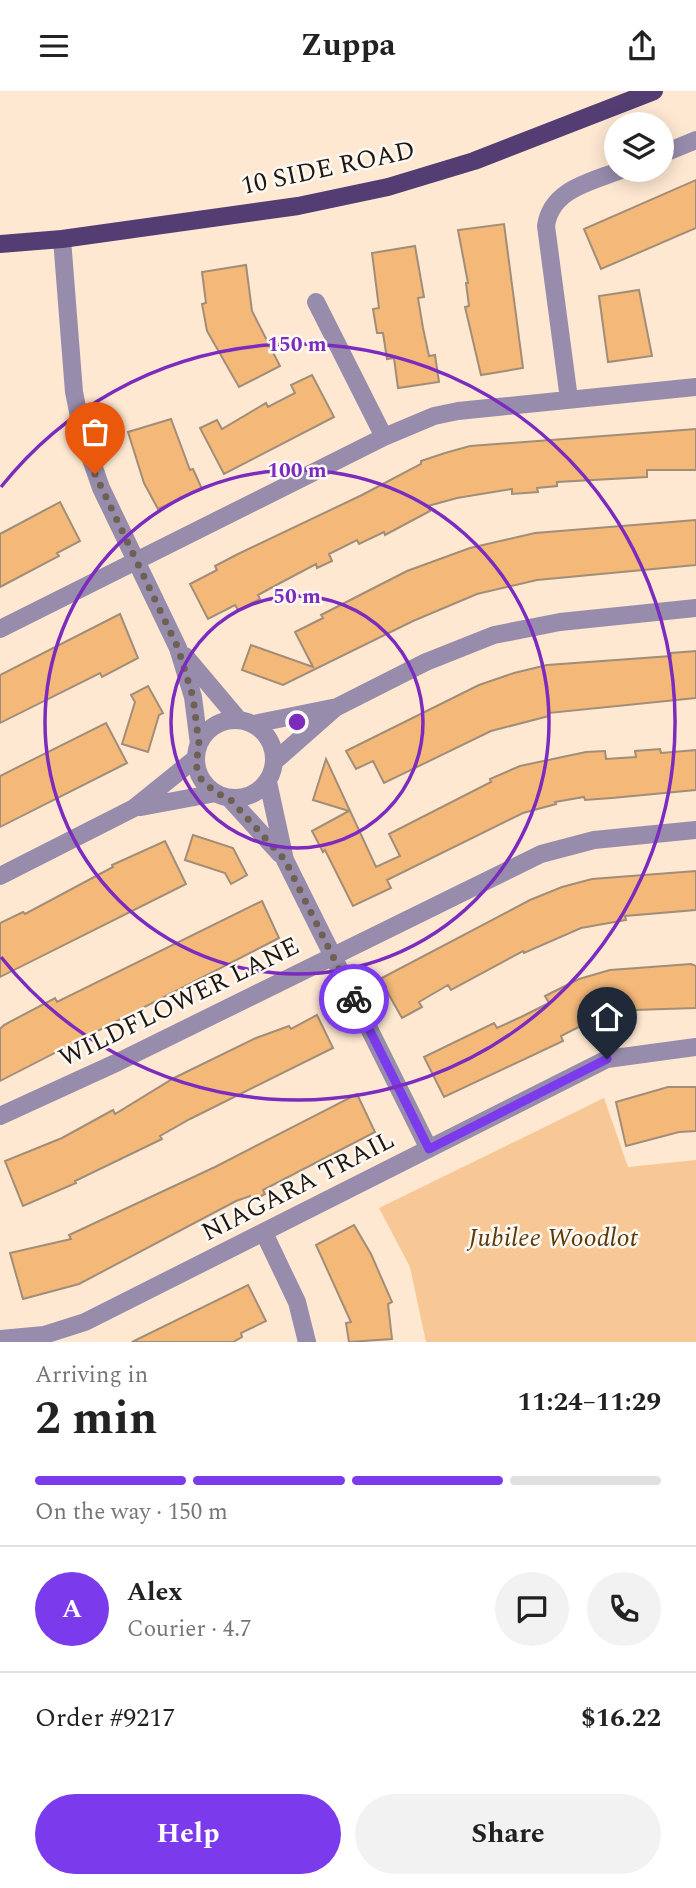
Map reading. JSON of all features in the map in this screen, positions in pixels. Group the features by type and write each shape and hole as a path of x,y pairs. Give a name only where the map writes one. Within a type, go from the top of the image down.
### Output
{"main road":[{"name":"10 SIDE ROAD","path":"0,244 62,239 298,206 388,187 474,161 654,91"}],"street":[{"path":"674,148 696,140"},
{"path":"569,399 547,217 563,193 604,177"},
{"path":"62,239 74,392 83,436 101,488 178,648 193,697 201,779 223,796 285,860"},
{"path":"316,302 384,437"},
{"path":"0,629 384,437 446,413 696,387"},
{"path":"429,1149 285,860 268,782 275,761 337,707 426,663 494,635 560,622 696,608"},
{"path":"178,648 209,689 269,740 275,761"},
{"path":"0,876 134,809 197,751 206,732 218,724 337,707"},
{"path":"134,809 223,796 250,796 268,782"},
{"name":"WILDFLOWER LANE","path":"0,1116 541,854 594,840 696,830"},
{"name":"NIAGARA TRAIL","path":"0,1339 44,1335 74,1327 607,1059 696,1047"},
{"path":"264,1233 297,1302 307,1342"}],"green space":[{"name":"Jubilee Woodlot","path":"604,1098 628,1167 696,1160 696,1342 426,1342 410,1267 379,1208"}],"building":[{"path":"696,180 696,228 601,269 584,229"},
{"path":"504,224 523,368 481,375 465,307 469,306 468,283 458,230"},
{"path":"415,246 424,297 418,298 423,328 429,356 435,355 439,382 398,388 394,358 387,359 383,333 377,333 373,309 379,308 372,253"},
{"path":"246,265 252,311 280,366 239,387 207,331 202,304 206,303 202,272"},
{"path":"639,290 652,356 608,362 599,296"},
{"path":"312,375 334,417 224,474 200,428 217,420 222,429 266,403 268,407 295,393 291,385"},
{"path":"171,419 190,470 193,469 202,489 158,509 144,483 128,432"},
{"path":"696,429 696,470 647,470 647,477 557,482 557,486 537,488 538,492 512,494 512,489 428,506 430,511 385,535 384,532 359,544 357,540 329,554 332,561 317,568 316,564 258,595 260,599 238,610 235,605 208,619 190,584 217,570 215,566 238,554 362,495 421,464 421,461 445,453 470,446"},
{"path":"60,502 80,541 57,553 59,556 0,587 0,534"},
{"path":"696,520 696,565 537,580 477,594 413,621 283,685 242,670 251,645 313,667 295,632 323,618 321,615 407,571 470,548 535,533"},
{"path":"120,614 138,658 102,677 100,673 0,723 0,675"},
{"path":"696,651 696,698 548,713 549,716 491,731 384,783 373,761 356,769 346,751 479,685 514,673 547,665 671,656 671,653"},
{"path":"148,686 163,713 159,715 148,752 122,744 135,702 131,695"},
{"path":"106,723 127,763 0,827 0,776"},
{"path":"660,749 661,753 696,750 696,790 585,800 584,797 555,802 556,804 523,813 387,880 391,888 353,906 325,850 323,852 312,831 349,811 313,800 326,759 376,867 400,856 389,834 491,782 490,779 520,766 586,752 605,751 606,759 636,757 635,751"},
{"path":"193,835 233,848 247,875 231,884 225,873 185,860"},
{"path":"165,841 186,884 0,977 0,923 23,912 25,914 113,867 112,865"},
{"path":"696,871 696,910 625,916 626,920 581,928 524,953 523,951 451,990 448,985 419,1002 422,1007 402,1018 380,979 530,900 562,887 592,879"},
{"path":"262,901 279,938 0,1081 0,1029 4,1025 55,998 57,1002"},
{"path":"691,964 696,966 696,1008 634,1010 600,1016 561,1036 563,1041 444,1097 424,1057 494,1023 497,1028 549,1003 545,996 579,979 610,970"},
{"path":"317,1015 333,1048 190,1119 160,1136 162,1139 75,1181 76,1183 23,1206 5,1161 62,1138 113,1110 115,1114 174,1078 256,1038 289,1026 291,1029"},
{"path":"668,1087 696,1087 696,1131 679,1132 626,1146 616,1102"},
{"path":"357,1094 375,1132 263,1190 265,1194 252,1201 250,1196 236,1201 79,1284 23,1299 10,1253 71,1239 69,1235 215,1167"},
{"path":"354,1225 371,1254 392,1302 388,1304 392,1339 349,1342 346,1323 351,1322 316,1245"},
{"path":"248,1285 266,1321 241,1333 242,1337 233,1342 132,1342"}],"way so far":[{"path":"95,474 178,648 193,697 199,744 196,765 201,779 210,789 229,798 259,828 285,860 354,999"}],"route":[{"path":"354,999 429,1149 607,1059"}]}
